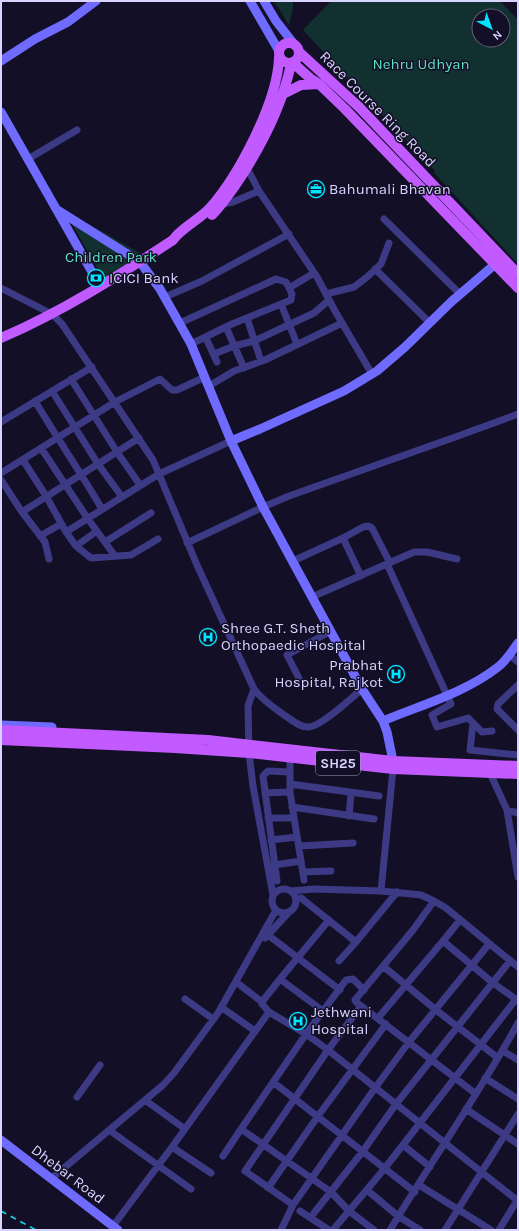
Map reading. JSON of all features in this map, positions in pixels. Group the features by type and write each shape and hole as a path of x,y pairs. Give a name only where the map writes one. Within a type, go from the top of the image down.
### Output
{"main road":[{"path":"1,338 52,314 140,262 173,240 177,234 203,215 244,166 273,90 279,54 282,46 286,44 297,48 298,57 292,63 283,94 270,125 222,204 203,222 180,239 173,240"},
{"name":"Race Course Ring Road","path":"297,48 359,107 498,261 518,288"},
{"path":"279,54 285,63 292,63"},
{"name":"Race Course Ring Road","path":"292,63 319,84 498,261 518,274"},
{"path":"283,94 301,85 319,84"},
{"name":"SH25","path":"1,730 77,738 249,749 393,765"},
{"name":"SH25","path":"1,740 77,738"},
{"name":"SH25","path":"249,749 290,758 393,765 488,768 518,766"},
{"name":"SH25","path":"488,768 518,774"}],"street":[{"path":"1,61 68,22 96,1"},
{"path":"250,1 279,54"},
{"name":"Race Course Ring Road","path":"264,1 276,22 297,48"},
{"path":"1,112 100,286"},
{"path":"28,159 77,130"},
{"path":"244,166 259,191 314,272 372,374"},
{"path":"222,204 233,202 259,191"},
{"path":"56,209 140,262 155,280 191,344 231,441 263,507 362,689 383,721 387,732 393,765 381,891"},
{"path":"384,219 460,294"},
{"path":"165,297 202,281 289,234"},
{"path":"214,354 234,346 254,341 314,313 327,297 354,287 381,264 389,243"},
{"path":"66,532 159,474 344,391 372,374 405,347 460,294 498,261"},
{"path":"375,269 430,323"},
{"path":"289,288 314,272"},
{"path":"180,323 276,279 286,282 292,294 291,300 246,318 191,344"},
{"path":"1,288 52,314 62,324 153,460 187,543 254,689 260,697 295,722 304,727 311,727 320,724 362,689"},
{"path":"281,304 297,344"},
{"path":"246,318 261,361"},
{"path":"209,386 234,371 261,361 342,323"},
{"path":"226,327 244,368"},
{"path":"206,338 217,362"},
{"path":"1,422 92,367"},
{"path":"1,473 115,402 160,378 172,390 177,390 205,376"},
{"path":"71,379 93,416 140,485"},
{"path":"52,391 98,464 122,497"},
{"path":"35,401 57,438 82,474 102,509"},
{"path":"187,543 263,507 328,482 518,414"},
{"path":"22,512 139,438"},
{"path":"41,448 115,556"},
{"path":"23,460 46,496 66,532 76,546 91,558 131,555 158,540"},
{"path":"1,480 22,512 45,542 49,559"},
{"path":"105,542 152,513"},
{"path":"40,536 62,524"},
{"path":"293,562 363,527 368,526 372,528 451,704 432,715 437,727 468,718 482,732 492,731"},
{"path":"76,546 97,531"},
{"path":"343,538 361,576"},
{"path":"312,597 414,552 420,551 457,559"},
{"path":"302,684 287,655 331,631"},
{"path":"383,721 465,687 499,667 518,643"},
{"path":"509,656 518,662"},
{"path":"518,685 498,704 497,708 518,730"},
{"path":"254,689 248,706 249,749 253,786 273,895 272,903 276,910 282,912 290,911"},
{"path":"473,723 470,750 518,755"},
{"path":"1,725 75,730 77,738 75,746 1,743"},
{"path":"290,758 290,792 304,880"},
{"path":"488,768 507,810 518,877"},
{"path":"277,881 263,776 268,771 289,772"},
{"path":"290,784 379,796"},
{"path":"265,793 290,792"},
{"path":"349,816 351,793"},
{"path":"292,807 374,819"},
{"path":"507,810 518,813"},
{"path":"268,818 294,818"},
{"path":"271,840 297,836"},
{"path":"299,846 353,843"},
{"path":"274,865 301,861"},
{"path":"302,872 331,871"},
{"path":"273,895 278,890 282,889 291,891 381,891 421,895 446,908 518,967"},
{"path":"254,948 294,907 299,899 314,890"},
{"path":"291,891 299,899 329,920 356,942"},
{"path":"339,961 397,892"},
{"path":"434,901 413,930 356,1000 356,1002 476,1094"},
{"path":"52,1178 163,1085 174,1073 221,1007 276,910"},
{"path":"262,1002 329,920"},
{"path":"378,1018 460,920"},
{"path":"268,935 340,990"},
{"path":"333,1230 403,1146 454,1078 517,1000 493,983 443,941"},
{"path":"281,1230 293,1204 375,1088 409,1042 489,944"},
{"path":"314,1213 363,1151 396,1104 459,1027 510,961"},
{"path":"383,966 406,986 498,1058"},
{"path":"280,979 323,1011"},
{"path":"223,1156 306,1034 346,980 353,979 364,990"},
{"path":"236,982 262,1002 269,1012 306,1034 328,1050 518,1200 499,1230"},
{"path":"185,999 213,1019"},
{"path":"293,1204 245,1171 328,1050 361,1006"},
{"path":"221,1007 255,1031"},
{"path":"116,1228 159,1165 269,1012"},
{"path":"390,1230 503,1051 518,1023"},
{"path":"268,1188 318,1116 386,1024"},
{"path":"503,1051 518,1060"},
{"path":"77,1097 100,1065"},
{"path":"485,1078 518,1099"},
{"path":"273,1082 415,1192"},
{"path":"145,1100 185,1129"},
{"path":"466,1109 518,1144"},
{"path":"445,1230 518,1114"},
{"path":"241,1129 331,1192 349,1211 374,1230"},
{"path":"109,1130 191,1188"},
{"name":"Dhebar Road","path":"1,1140 116,1228"},
{"path":"403,1146 430,1167"},
{"path":"172,1147 211,1173"},
{"path":"419,1185 491,1230"},
{"path":"366,1190 398,1216 420,1230"},
{"path":"300,1211 329,1230"}],"green space":[{"path":"274,1 293,1 289,25"},
{"name":"Nehru Udhyan","path":"331,1 500,1 507,8 471,8 471,48 511,48 511,13 518,20 518,264 434,173 435,171 303,30"},
{"name":"Children Park","path":"64,210 147,257 105,282"}],"railway":[{"path":"1,1211 36,1230"}],"place":[{"name":"Bahumali Bhavan","path":"316,189"},
{"name":"ICICI Bank","path":"96,278"},
{"name":"Shree G.T. Sheth Orthopaedic Hospital","path":"208,637"},
{"name":"Prabhat Hospital, Rajkot","path":"396,674"},
{"name":"Jethwani Hospital","path":"298,1021"}]}
